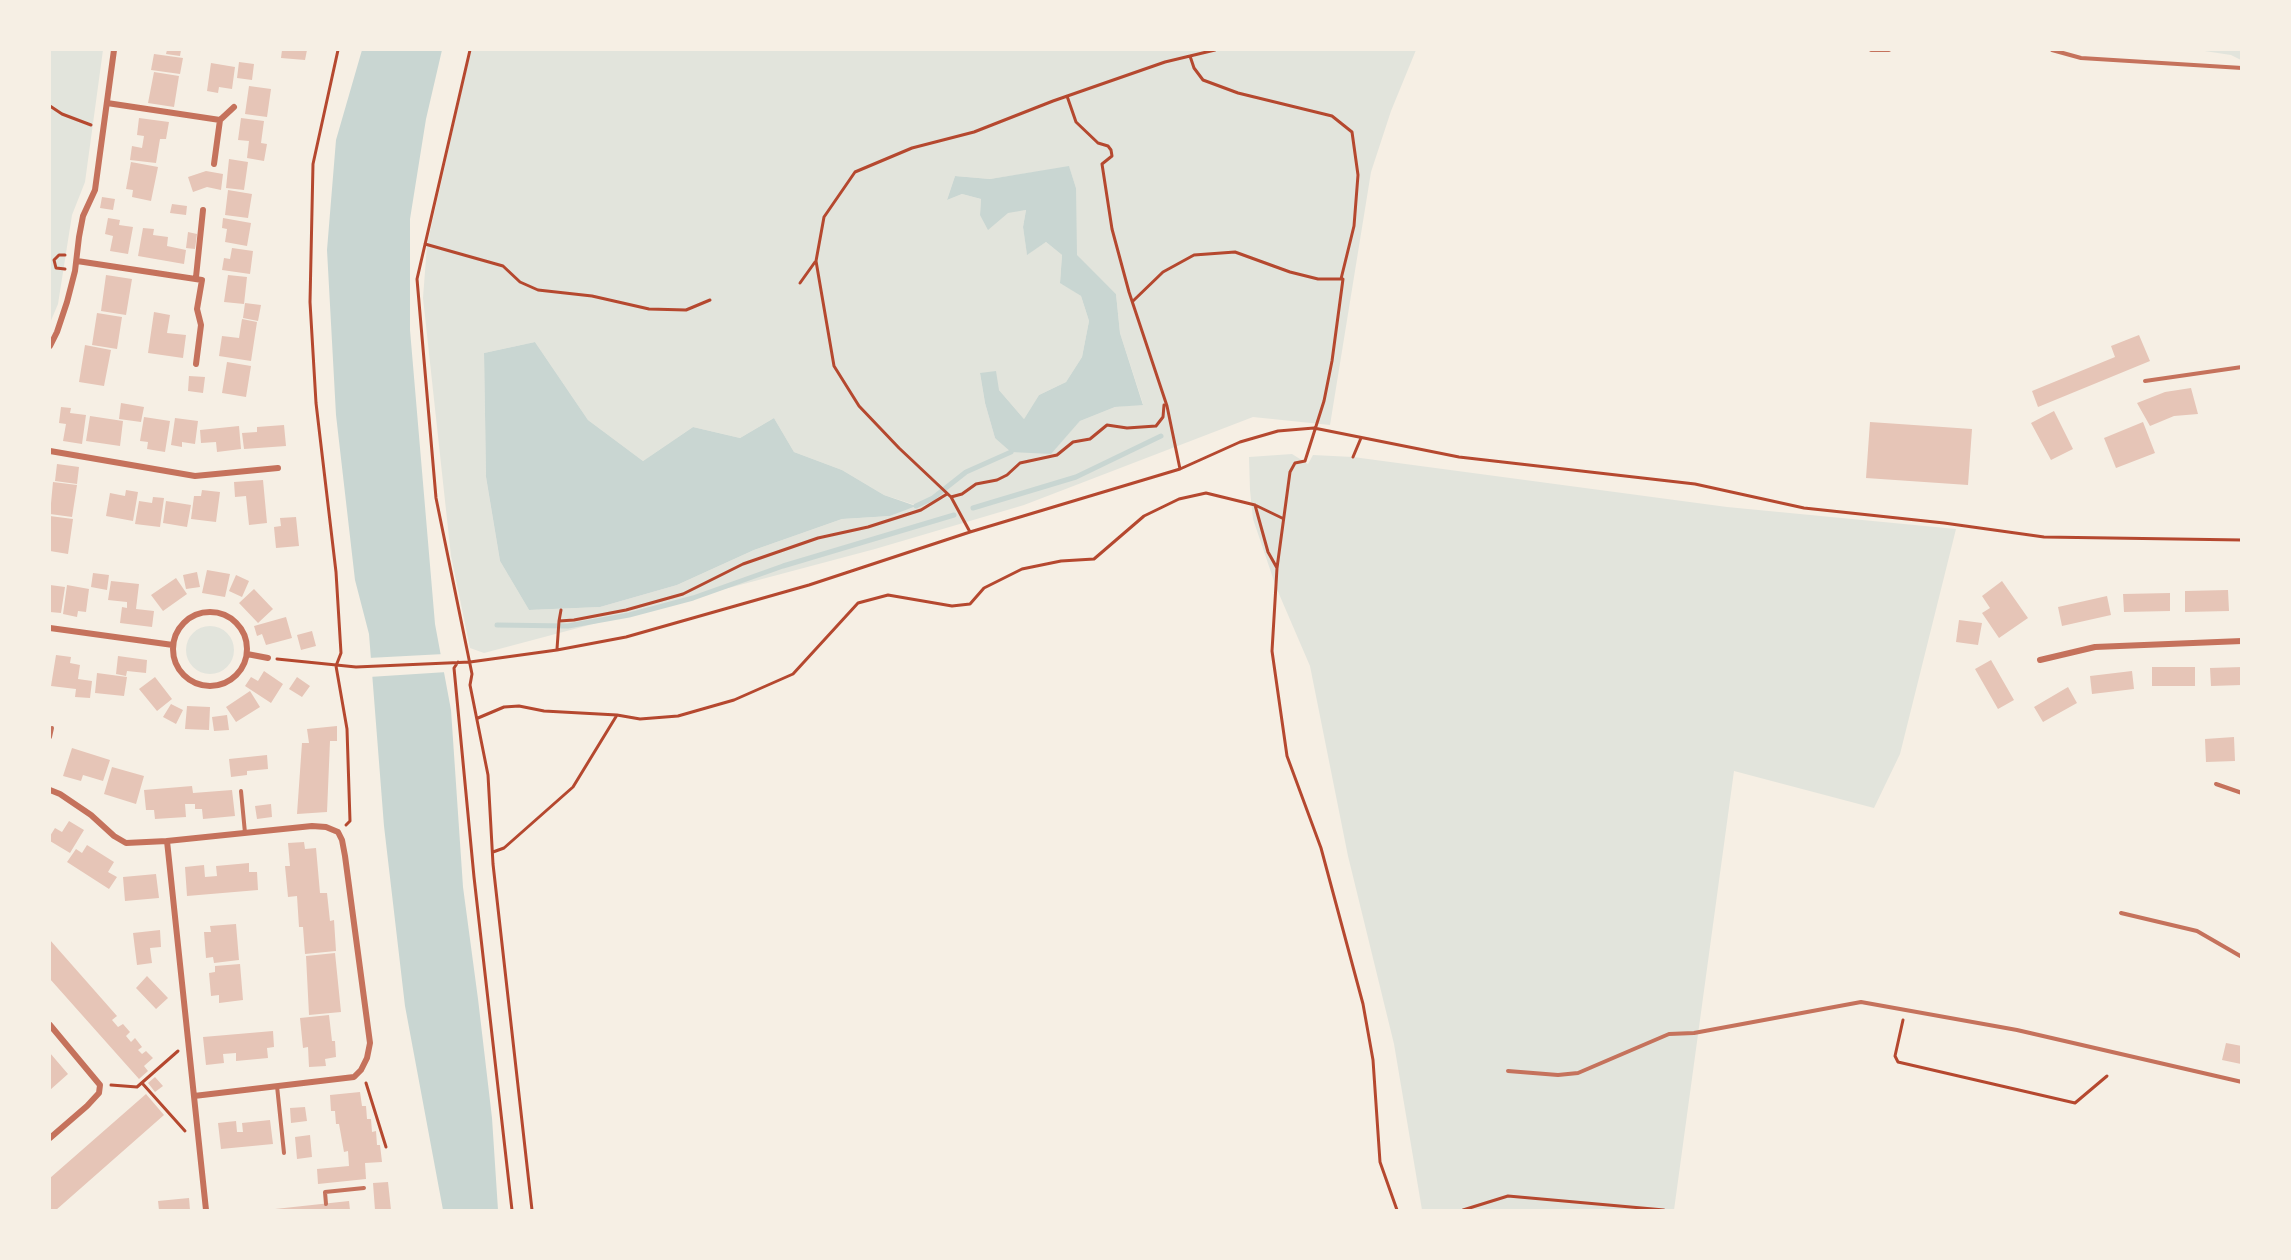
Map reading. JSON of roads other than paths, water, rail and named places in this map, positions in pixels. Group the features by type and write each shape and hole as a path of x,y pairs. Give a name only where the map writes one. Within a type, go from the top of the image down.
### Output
{"street":[{"path":"50,346 61,322 77,261 84,216 95,190 114,50"},
{"path":"106,103 220,120"},
{"path":"214,164 220,120 234,107"},
{"path":"196,278 203,210"},
{"path":"77,261 202,280 197,309 201,325 196,364"},
{"path":"50,451 195,476 278,468"},
{"path":"214,612 226,615 235,622 242,631 247,654 237,674 228,681 217,685 205,685 185,676 178,667 173,645 176,633 192,616 214,612"},
{"path":"50,628 173,645"},
{"path":"2040,660 2095,647 2241,641"},
{"path":"247,654 268,658"},
{"path":"50,790 91,815 114,836 126,843 312,826 326,827 338,832 342,840 370,1043 367,1058 361,1070 354,1077 194,1096"},
{"path":"167,841 206,1210"},
{"path":"50,1025 100,1085 99,1093 87,1106 50,1138"}],"lane":[{"path":"1871,50 1889,50"},
{"path":"2052,50 2081,58 2241,68"},
{"path":"2145,381 2241,367"},
{"path":"50,737 52,728"},
{"path":"2216,784 2241,793"},
{"path":"241,791 245,833"},
{"path":"2121,913 2197,931 2241,957"},
{"path":"1508,1071 1558,1075 1578,1073 1669,1034 1694,1033 1861,1002 2017,1030 2241,1082"},
{"path":"277,1086 284,1153"},
{"path":"326,1204 325,1192 364,1188"}],"waterway":[{"path":"973,508 1076,477 1161,436"},
{"path":"916,506 933,498 966,472 1011,452"},
{"path":"497,625 568,626 629,615 693,598 783,566 954,515"}]}
